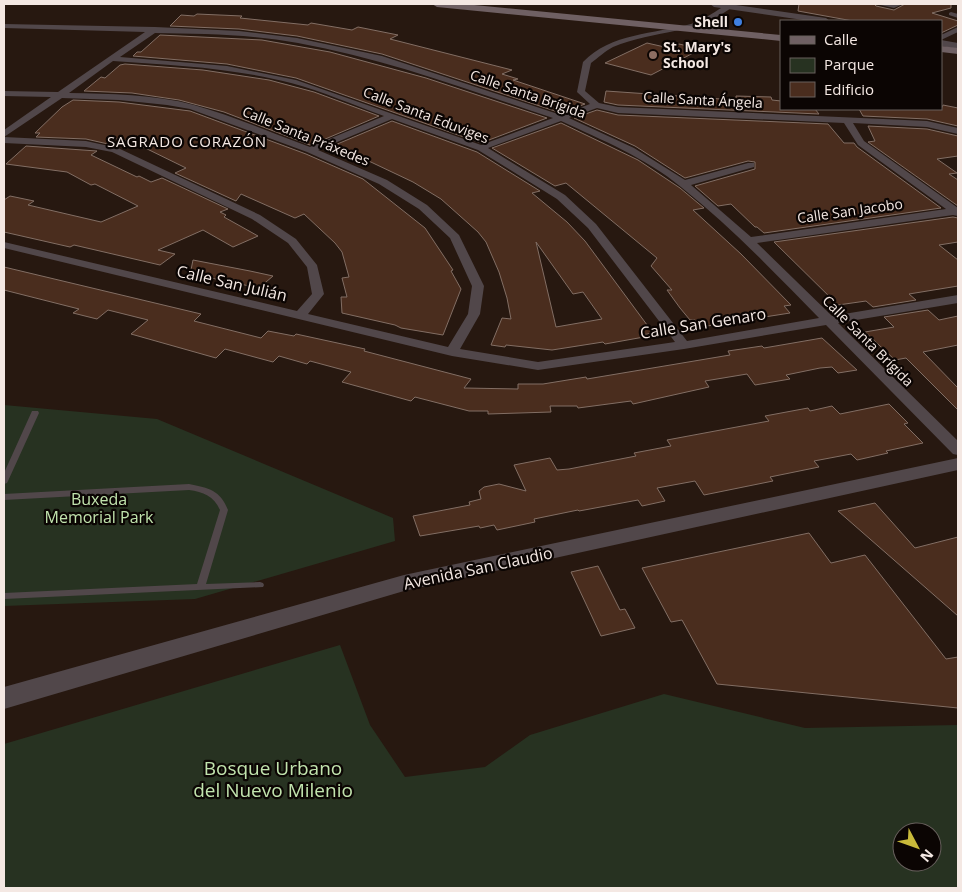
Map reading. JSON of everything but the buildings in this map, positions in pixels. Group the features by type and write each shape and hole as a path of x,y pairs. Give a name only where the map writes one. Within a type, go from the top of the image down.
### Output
{"main road":[{"path":"437,4 780,38"},
{"path":"476,4 780,33"},
{"path":"942,50 958,51"},
{"path":"942,53 958,55"}],"street":[{"path":"714,4 731,5 820,20"},
{"path":"879,4 897,5"},
{"path":"481,148 596,105 581,92 587,62 609,46 695,25 731,5"},
{"path":"642,24 648,27 649,31 644,36"},
{"name":"Calle Santa Brígida","path":"4,26 240,33 297,40 378,58 562,118 631,150 684,184 749,241 958,450"},
{"path":"942,37 958,29"},
{"path":"4,134 155,30"},
{"path":"942,43 958,46"},
{"name":"Calle Santa Eduviges","path":"112,59 216,66 266,74 296,82 481,148 561,197 592,226 684,345"},
{"name":"Calle Santa Práxedes","path":"4,93 119,97 167,102 192,107 310,150 383,182 423,207 455,237 478,286 474,314 452,352"},
{"name":"Calle Santa Ángela","path":"596,105 618,110 927,124 958,131"},
{"path":"310,150 393,116"},
{"path":"847,121 862,144 957,212"},
{"path":"4,140 86,144 115,150 256,217 292,240 313,267 318,294 299,316"},
{"path":"684,184 751,166"},
{"name":"Calle San Jacobo","path":"749,241 957,212"},
{"name":"Calle San Julián","path":"4,245 452,352"},
{"name":"Calle San Genaro","path":"452,352 538,366 684,345 958,299"},
{"name":"Avenida San Claudio","path":"4,698 404,584 958,464"}],"lane":[{"path":"4,481 34,413"},
{"path":"4,497 189,488 205,490 214,494 221,501 224,510 201,587"},
{"path":"4,596 260,585"}],"green space":[{"name":"Buxeda Memorial Park","path":"4,405 157,419 393,518 395,541 195,599 4,606"},
{"name":"Bosque Urbano del Nuevo Milenio","path":"340,645 370,725 405,777 485,767 530,735 664,694 805,728 958,725 958,888 4,888 4,744"}],"place":[{"name":"Shell","path":"738,22"},
{"name":"St. Mary's School","path":"653,55"}],"district":[{"name":"SAGRADO CORAZÓN","path":"187,142"}]}
